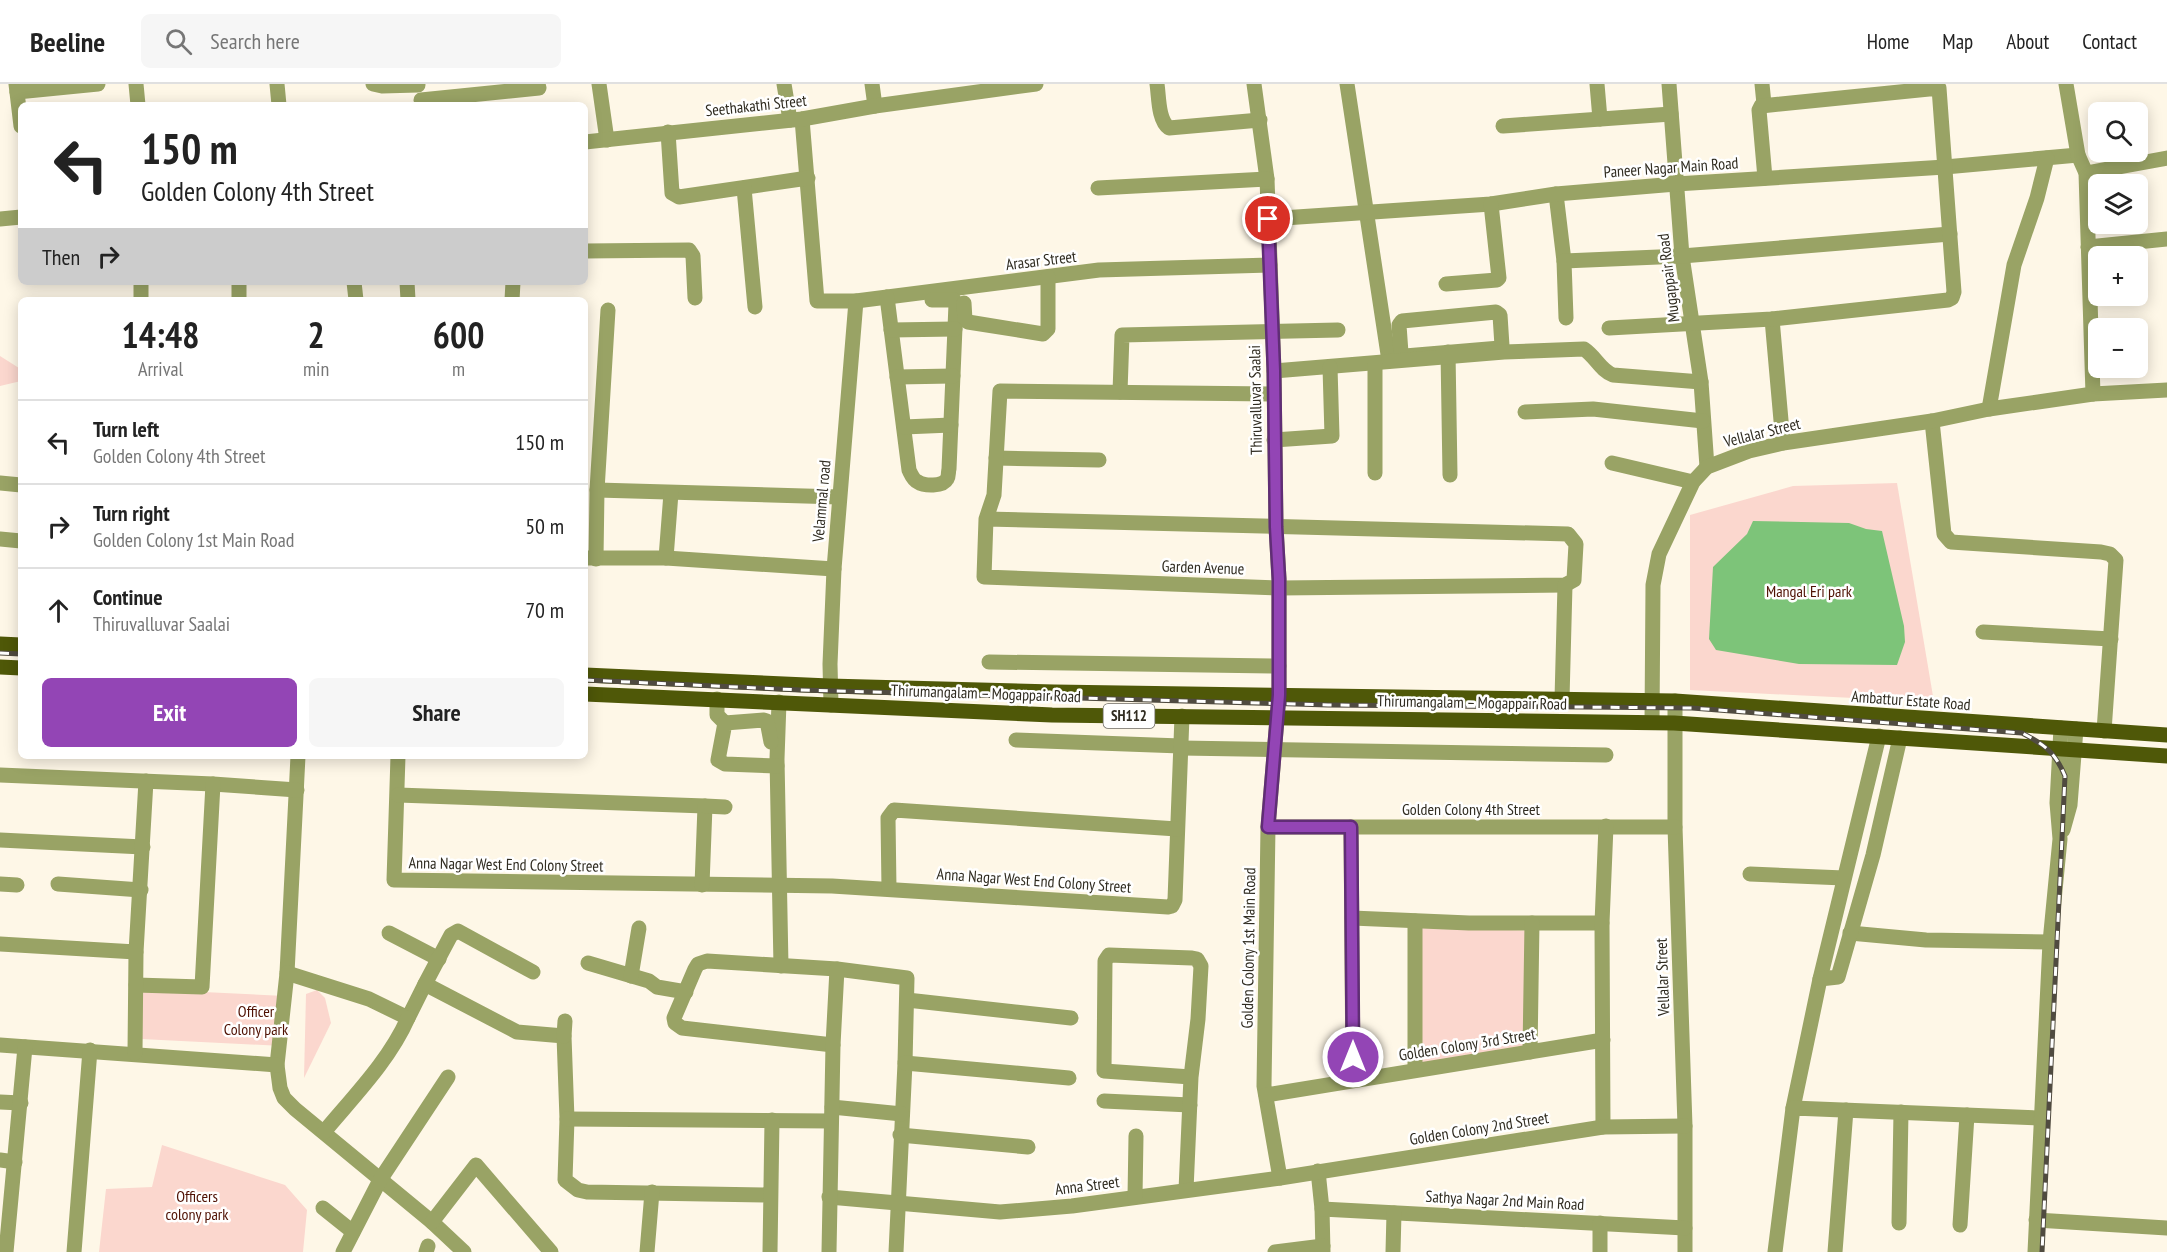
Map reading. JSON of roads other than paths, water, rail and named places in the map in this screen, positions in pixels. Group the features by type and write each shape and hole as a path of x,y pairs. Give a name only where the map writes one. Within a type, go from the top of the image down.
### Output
{"main road":[{"path":"0,644 18,645"},
{"path":"0,667 18,668"},
{"name":"Thirumangalam – Mogappair Road","path":"588,675 1054,693 1653,701"},
{"name":"Thirumangalam – Mogappair Road","path":"588,694 1053,715 1674,723"},
{"name":"Ambattur Estate Road","path":"1653,701 2167,735"},
{"path":"1674,723 2167,756"}],"street":[{"path":"17,88 98,84"},
{"path":"136,84 138,102"},
{"path":"276,84 279,102"},
{"path":"373,84 382,86 418,84 421,102"},
{"path":"429,102 539,88 538,84"},
{"path":"599,84 607,140"},
{"path":"668,132 672,193 675,196 808,178 796,120 784,84"},
{"path":"872,84 875,106"},
{"path":"1157,84 1162,120 1169,128 1260,120"},
{"name":"Thiruvalluvar Saalai","path":"1254,84 1267,179 1274,371 1279,588 1277,717"},
{"path":"1347,84 1366,211 1393,337 1402,355 1584,349 1592,354 1604,372 1613,375 1701,382"},
{"path":"1597,84 1600,119"},
{"name":"Mugappair Road","path":"1669,84 1682,256 1701,382 1707,467"},
{"path":"1762,84 1764,104"},
{"path":"2066,84 2078,155 2086,173 2088,247"},
{"name":"Seethakathi Street","path":"588,142 796,120 875,106 931,91 1028,85"},
{"path":"1609,328 1772,319 1952,298 1954,292 1945,166 1946,86 1861,90 1764,104 1759,110 1765,178"},
{"path":"1503,126 1671,114"},
{"name":"Paneer Nagar Main Road","path":"1268,219 1491,204 1556,194 1676,183 2078,155"},
{"path":"1989,409 2014,265 2037,198 2047,158"},
{"path":"2086,173 2167,158"},
{"name":"Arasar Street","path":"808,178 817,301 887,300 1098,270 1270,265"},
{"path":"1098,188 1267,179"},
{"path":"744,188 755,307"},
{"path":"1556,194 1564,261 1566,318"},
{"path":"1446,284 1497,280 1500,275 1491,204"},
{"path":"0,219 18,217"},
{"path":"1564,261 1682,256 1950,234"},
{"path":"2097,246 2167,238"},
{"path":"588,251 689,250 693,256 695,298"},
{"path":"963,288 965,320 968,322 1043,334 1048,329 1048,277"},
{"path":"887,300 954,300 955,329 947,479 942,483 927,485 917,482 912,477 887,300"},
{"name":"Velammal road","path":"831,705 829,686 834,569 856,301"},
{"path":"2090,306 2093,394"},
{"path":"608,310 591,558 666,558 834,569"},
{"path":"1274,371 1382,363 1501,347 1499,313 1402,321 1382,363 1375,473"},
{"path":"1772,319 1782,443"},
{"path":"891,330 955,329"},
{"path":"1120,393 1122,335 1338,330"},
{"path":"1448,354 1450,475"},
{"path":"1274,440 1332,436 1330,367"},
{"path":"897,377 953,376"},
{"name":"Vellalar Street","path":"1652,722 1653,585 1659,554 1693,482 1707,467 1749,451 1782,443 2093,394 2167,390"},
{"path":"1274,394 1000,391 994,495 986,519 1568,534 1576,544 1575,576 1571,583 1565,585 1562,699"},
{"path":"1525,412 1593,409 1703,422"},
{"path":"1932,421 1944,534 1947,539 1961,544 2110,554 2116,560 2104,731"},
{"path":"904,427 951,425"},
{"path":"996,458 1099,460"},
{"path":"1612,463 1693,482"},
{"path":"0,483 18,485"},
{"path":"597,490 839,497"},
{"path":"666,558 670,493"},
{"name":"Garden Avenue","path":"986,519 984,577 1279,588 1565,585"},
{"path":"0,539 18,541"},
{"path":"1983,633 2111,639"},
{"path":"988,662 1279,666"},
{"path":"717,699 717,715 725,723 764,720 767,722 776,766"},
{"name":"Vellalar Street","path":"1675,701 1675,826 1685,1126 1685,1252"},
{"path":"779,702 776,766 781,966"},
{"name":"Anna Nagar West End Colony Street","path":"398,759 394,880 889,889 1168,907 1172,906 1175,900 1182,716"},
{"name":"Golden Colony 1st Main Road","path":"1277,717 1268,827 1264,1086 1280,1178"},
{"path":"725,723 718,760 776,766"},
{"path":"2034,1252 2050,942 2060,839 2070,805 2068,729"},
{"path":"1775,1252 1794,1108 1820,980 1879,736"},
{"path":"1820,980 1838,976 1873,855 1900,738"},
{"path":"1016,740 1181,747 1606,755"},
{"path":"298,759 287,974 277,1065 280,1088 284,1098 432,1222 462,1251"},
{"path":"0,775 297,790"},
{"path":"135,1053 136,952 146,781"},
{"path":"136,984 202,987 213,784"},
{"path":"398,795 725,807"},
{"path":"702,885 705,806"},
{"path":"889,889 888,818 894,810 1177,829"},
{"path":"1603,1127 1602,923 1606,826"},
{"name":"Golden Colony 4th Street","path":"1268,827 1675,826"},
{"path":"1351,827 1353,1080"},
{"path":"0,840 143,847"},
{"path":"1750,874 1845,878"},
{"path":"0,884 17,885"},
{"path":"58,884 141,890"},
{"path":"1352,918 1602,923"},
{"path":"1414,921 1415,1070"},
{"path":"1530,1052 1532,923"},
{"path":"631,976 639,928"},
{"path":"324,1132 384,1059 402,1031 451,935 458,931 533,972"},
{"path":"389,933 439,959"},
{"path":"1850,933 1926,940 2050,942"},
{"path":"0,944 136,952"},
{"path":"1186,1190 1191,1077 1201,966 1197,959 1192,958 1113,954 1107,957 1104,1071 1191,1077"},
{"path":"832,1045 682,1028 675,1023 674,1018 695,969 698,964 707,961 837,969 907,978 896,1252"},
{"path":"588,963 649,981 657,987 686,993"},
{"path":"829,1252 832,1045 837,969"},
{"path":"287,974 369,999 408,1018"},
{"path":"425,984 517,1032 565,1029 567,1119 565,1180 572,1186 587,1192 770,1194"},
{"path":"907,1000 1071,1018"},
{"name":"Golden Colony 3rd Street","path":"1266,1095 1603,1040"},
{"path":"0,1045 277,1065"},
{"path":"6,1252 4,1224 8,1161 21,1103 25,1047"},
{"path":"74,1252 90,1050"},
{"path":"905,1063 1069,1078"},
{"path":"344,1252 380,1180 448,1077"},
{"path":"1104,1101 1190,1105"},
{"path":"0,1102 21,1103"},
{"path":"1794,1108 2041,1118"},
{"path":"1835,1252 1846,1110"},
{"path":"1899,1223 1901,1112"},
{"path":"567,1119 772,1120 831,1114 902,1114"},
{"path":"1960,1225 1967,1115"},
{"path":"770,1252 772,1120"},
{"name":"Golden Colony 2nd Street","path":"1280,1178 1603,1127 1685,1126"},
{"path":"900,1134 1028,1147"},
{"path":"1135,1197 1136,1136"},
{"path":"432,1222 476,1165 551,1252"},
{"path":"1275,1252 1323,1249 1318,1172"},
{"name":"Anna Street","path":"829,1197 1000,1212 1072,1206 1280,1178"},
{"path":"647,1252 652,1192"},
{"path":"323,1208 353,1232"},
{"name":"Sathya Nagar 2nd Main Road","path":"1322,1209 1685,1228"},
{"path":"1393,1252 1394,1213"},
{"path":"2036,1220 2167,1228"},
{"path":"1600,1223 1600,1252"}],"railway":[{"path":"0,653 18,654"},
{"path":"588,680 800,690 1328,705 1692,708 2022,733 2048,750 2065,776 2042,1252"}],"park label":[{"name":"Mangal Eri park","path":"1809,591"},
{"name":"Officer Colony park","path":"256,1020"},
{"name":"Officers colony park","path":"197,1205"}]}
